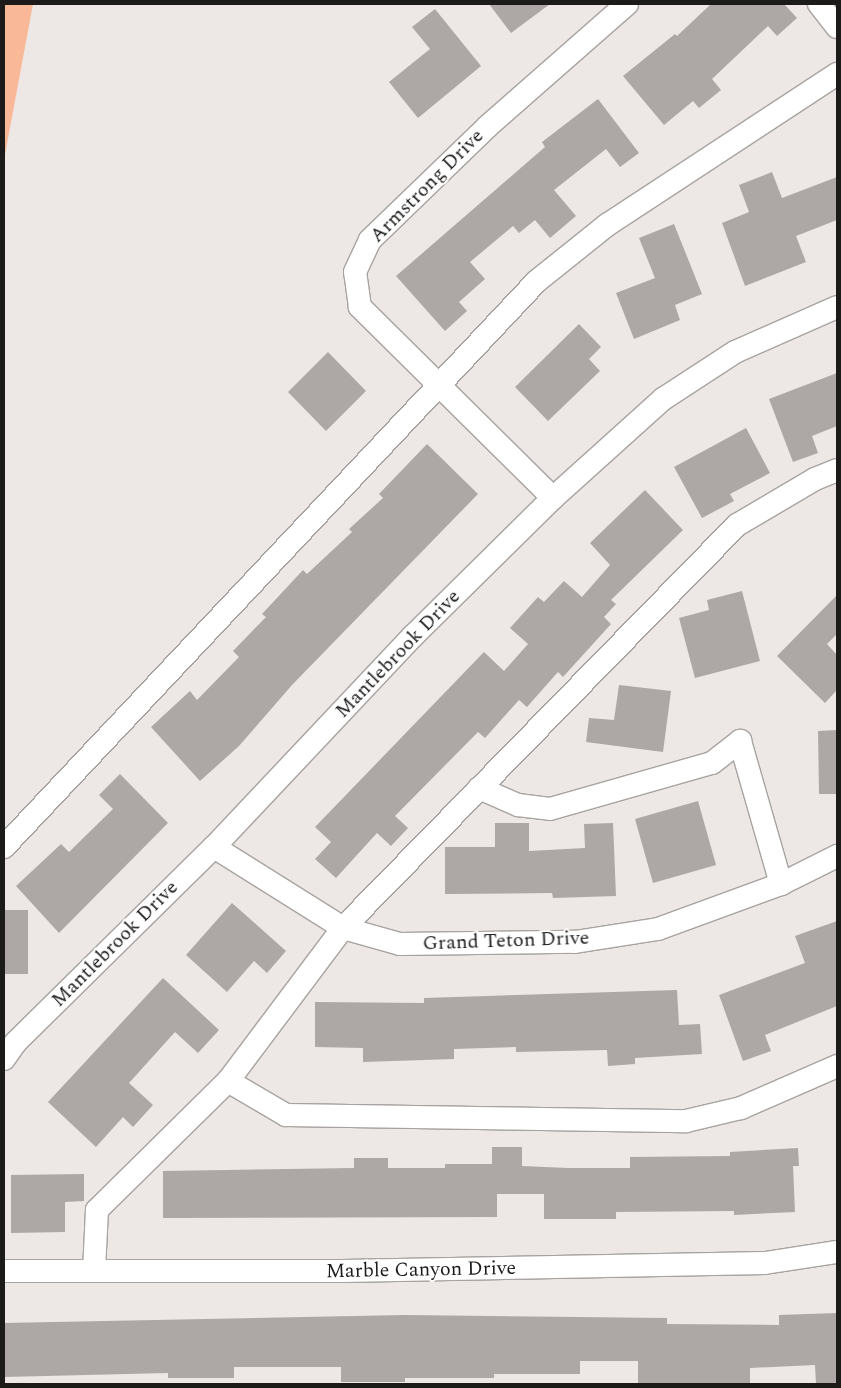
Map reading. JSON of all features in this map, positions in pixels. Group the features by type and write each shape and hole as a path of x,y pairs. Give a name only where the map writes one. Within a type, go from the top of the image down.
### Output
{"street":[{"name":"Armstrong Drive","path":"553,498 439,388 385,328 360,307 355,272 370,240 488,126 627,4"},
{"path":"819,4 836,25"},
{"path":"4,847 552,268 607,225 837,74"},
{"name":"Mantlebrook Drive","path":"4,1059 15,1043 214,847 413,636 553,498 663,399 735,352 837,307"},
{"path":"94,1271 97,1210 228,1081 343,928 737,525 815,478 837,470"},
{"path":"479,788 518,805 550,809 712,763 740,741 781,884"},
{"name":"Grand Teton Drive","path":"214,847 343,928 400,944 575,942 658,930 781,884 837,856"},
{"path":"228,1081 286,1115 686,1121 741,1108 837,1066"},
{"name":"Marble Canyon Drive","path":"4,1271 343,1272 765,1263 837,1252"}],"shaded area":[{"path":"4,4 33,4 4,160"}],"building":[{"path":"489,4 550,4 511,33"},
{"path":"711,4 784,4 797,18 777,36 768,26 712,79 721,90 699,108 693,101 664,125 623,76 675,34 677,36"},
{"path":"435,9 481,66 418,118 389,82 430,49 412,27"},
{"path":"598,99 639,153 620,167 606,149 554,190 576,216 550,238 535,220 519,233 513,226 470,262 485,279 459,302 467,311 445,331 396,276 545,147 542,142"},
{"path":"772,172 782,198 837,177 837,220 796,236 806,262 745,286 722,223 749,212 739,185"},
{"path":"674,224 702,294 675,305 680,320 634,339 616,293 655,278 639,238"},
{"path":"579,324 601,347 589,359 600,371 548,421 515,387"},
{"path":"328,352 366,391 326,431 288,392"},
{"path":"837,373 837,426 812,436 818,453 793,462 769,399"},
{"path":"746,428 770,473 730,494 734,501 702,518 674,467"},
{"path":"427,444 478,494 292,685 239,746 200,781 151,727 190,691 197,700 239,657 233,651 266,617 262,614 303,570 307,574 352,532 349,529 383,498 379,494"},
{"path":"645,490 683,530 611,600 616,604 604,617 611,624 563,677 558,672 527,707 519,700 485,738 478,732 395,816 408,828 391,846 377,833 336,878 315,859 331,842 315,827 484,652 504,671 528,644 510,628 538,597 544,602 564,581 582,597 610,565 590,543"},
{"path":"742,591 760,661 695,678 679,618 709,610 707,600"},
{"path":"837,595 837,634 827,644 837,655 837,690 825,703 777,656"},
{"path":"619,685 671,691 663,752 586,742 589,718 614,720"},
{"path":"837,730 837,794 819,794 818,731"},
{"path":"120,774 168,823 59,933 16,886 61,844 69,852 113,809 99,795"},
{"path":"698,801 716,865 653,883 635,819"},
{"path":"495,823 529,823 529,851 585,848 584,824 613,823 616,896 553,898 552,893 445,894 445,847 495,847"},
{"path":"232,903 286,951 267,973 254,961 227,992 186,955"},
{"path":"4,910 28,910 28,974 4,974"},
{"path":"837,921 837,1006 765,1035 771,1051 743,1061 719,995 805,963 795,936"},
{"path":"163,978 219,1030 198,1053 175,1032 129,1083 153,1105 133,1127 123,1117 96,1147 48,1102"},
{"path":"677,990 679,1025 700,1024 702,1054 635,1058 635,1064 608,1066 607,1050 516,1052 516,1047 454,1049 454,1059 363,1062 363,1048 315,1047 315,1002 424,1003 424,998"},
{"path":"492,1147 522,1147 522,1166 568,1168 630,1168 630,1157 730,1156 730,1152 798,1148 799,1166 793,1166 795,1212 734,1215 734,1211 616,1212 616,1219 544,1219 544,1194 497,1194 497,1217 163,1218 163,1171 354,1168 354,1158 388,1158 388,1168 445,1168 445,1164 492,1164"},
{"path":"84,1174 84,1201 65,1202 65,1232 11,1233 11,1175"},
{"path":"837,1313 837,1384 816,1384 815,1365 750,1368 750,1384 638,1384 638,1361 580,1361 580,1374 494,1374 494,1378 405,1378 405,1382 341,1382 341,1367 234,1367 234,1378 168,1378 168,1373 4,1377 4,1323 405,1315 667,1318 667,1324 779,1325 779,1315"}]}
